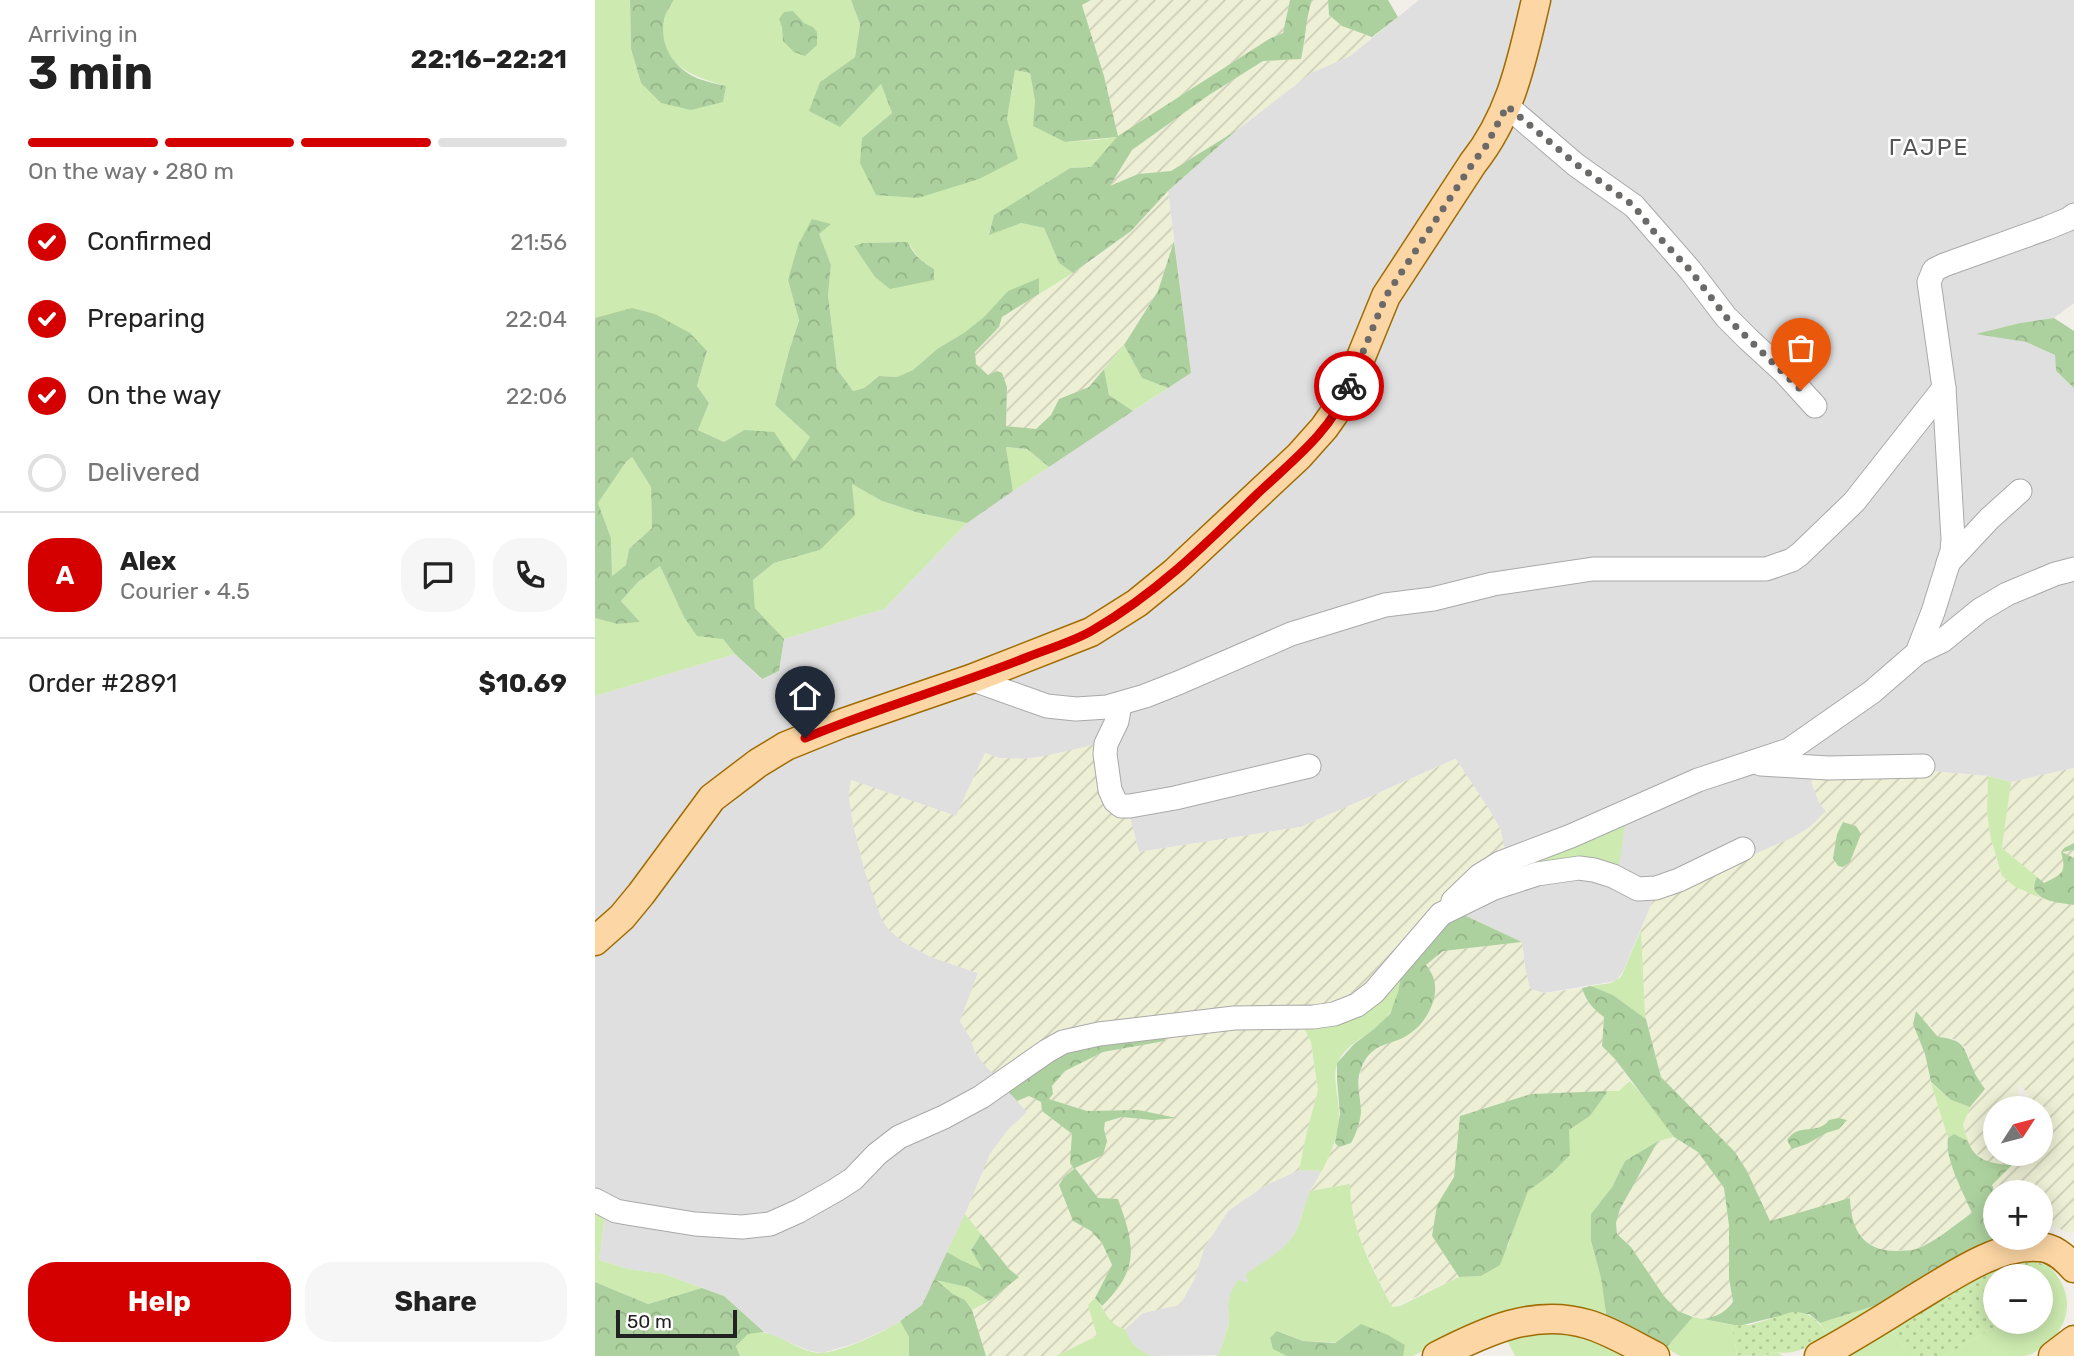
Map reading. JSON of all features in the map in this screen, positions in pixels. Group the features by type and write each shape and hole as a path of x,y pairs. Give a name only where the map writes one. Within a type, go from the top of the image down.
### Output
{"main road":[{"path":"595,942 641,894 712,798 758,763 786,746 843,723 1091,632 1137,603 1222,530 1299,456 1343,401 1386,296 1486,146 1507,106 1516,85 1536,0"},
{"path":"1819,1356 1961,1271 2007,1251 2045,1247 2059,1254 2074,1268"},
{"path":"1437,1356 1507,1325 1558,1319 1594,1326 1655,1356"},
{"path":"2053,1356 2074,1340"}],"street":[{"path":"1507,106 1576,164 1634,206 1690,270 1726,317 1784,372 1815,406"},
{"path":"1917,653 1927,629 1954,539 1944,388 1929,282 1931,274 1938,267 1959,258 2008,243 2072,217"},
{"path":"971,678 1047,706 1090,709 1120,704 1178,683 1300,631 1385,605 1433,599 1493,584 1593,569 1766,569 1800,554 1854,502 1944,388"},
{"path":"1948,563 1989,519 2020,491"},
{"path":"595,1200 615,1211 695,1224 742,1227 770,1224 836,1190 853,1179 877,1154 899,1137 973,1102 1063,1042 1100,1034 1194,1022 1246,1017 1313,1017 1334,1014 1357,1006 1374,992 1470,884 1500,863 1571,836 1698,780 1777,755 1801,743 1872,692 1917,653 1942,641 1972,615 2007,594 2074,569"},
{"path":"1120,704 1105,754 1110,790 1115,801 1121,806 1175,798 1309,766"},
{"path":"1751,763 1828,768 1923,766"},
{"path":"1441,914 1508,883 1537,874 1568,869 1594,870 1638,889 1655,888 1679,880 1743,849"}],"shaded area":[{"path":"1419,0 2074,0 2074,303 2054,318 2020,323 1979,334 2026,342 2055,355 2056,371 2074,388 2074,768 2011,782 1988,776 1917,770 1811,773 1819,802 1826,811 1810,827 1794,837 1654,898 1623,971 1616,981 1544,993 1529,986 1522,942 1451,909 1501,831 1455,759 1301,827 1139,852 1129,814 1052,755 1018,760 985,753 956,816 851,780 849,796 853,824 865,872 903,942 931,957 978,973 960,1021 975,1052 1027,1112 1008,1130 990,1154 978,1187 922,1305 891,1327 856,1343 822,1353 810,1351 764,1332 724,1296 664,1274 628,1269 599,1260 606,1207 595,1200 595,696 735,654 761,679 779,671 784,639 884,609 972,518 1191,373 1168,191 1237,130 1311,73 1350,56"},
{"path":"1299,1170 1322,1171 1309,1194 1297,1229 1288,1243 1247,1274 1248,1284 1228,1304 1229,1322 1219,1355 1152,1356 1141,1351 1129,1339 1125,1329 1143,1313 1180,1304 1194,1280 1204,1248 1228,1211 1264,1186"}],"green space":[{"path":"595,0 630,0 631,49 641,83 726,86 690,73 671,58 663,35 665,18 674,0 851,0 860,24 855,57 820,82 881,84 892,113 862,138 1007,119 1015,70 1030,73 1035,101 1065,142 1118,137 1091,167 1070,168 994,216 989,234 1021,223 1044,228 1059,263 1073,273 1039,294 1038,279 964,334 937,349 913,370 897,377 879,376 864,388 853,391 837,369 828,295 831,265 812,219 788,280 799,319 775,405 810,437 793,462 744,430 724,442 698,430 709,403 697,386 707,352 595,318","holes":["908,242 919,259 934,269 863,243"]},
{"path":"630,0 674,0 664,20 667,48 676,63 690,75 726,86 723,102 691,110 661,103 641,83 631,49"},
{"path":"851,0 1091,0 1082,5 1104,76 1118,136 1269,39 1283,33 1290,0 1312,0 1301,59 1263,61 1209,95 1132,150 1110,186 1138,174 1171,171 1237,130 1168,191 1131,231 1073,273 1059,263 1044,228 1021,223 989,235 994,215 1070,168 1091,167 1117,137 1065,142 1033,126 1035,101 1030,73 1015,70 1007,119 1018,159 979,179 918,198 876,195 860,163 862,138 892,113 881,84 840,127 809,111 820,82 855,57 860,24"},
{"path":"1091,0 1290,0 1283,33 1269,39 1118,137 1104,76 1082,4"},
{"path":"1312,0 1328,0 1329,15 1342,26 1372,37 1350,56 1311,73 1237,130 1171,171 1138,174 1109,187 1132,150 1209,95 1263,61 1301,59 1306,36 1305,21"},
{"path":"1328,0 1388,0 1398,17 1372,37 1342,26 1329,15"},
{"path":"793,11 817,32 817,45 805,56 794,52 783,41 779,19 784,12"},
{"path":"1168,191 1174,241 1158,291 1124,345 1089,387 1060,399 1051,415 1036,429 1006,426 1007,387 976,364 975,352 999,327 1002,317 1092,261 1131,231"},
{"path":"812,219 831,224 819,234 831,265 828,295 837,369 853,391 864,388 879,376 897,377 913,370 937,349 984,317 1008,291 1039,278 1039,294 1002,317 999,327 975,352 976,364 988,375 997,371 1002,373 1007,387 1006,426 1036,429 1051,415 1059,399 1089,387 1104,369 1109,395 1133,411 1049,467 1027,449 1006,447 1013,491 967,523 919,513 882,501 852,484 855,515 820,550 774,563 753,580 755,608 784,639 779,671 762,679 723,639 697,636 684,617 660,566 638,582 621,601 640,622 617,624 595,618 595,318 632,308 655,314 690,333 707,351 697,386 709,403 698,430 724,442 744,430 774,432 794,461 810,437 775,405 799,320 788,280 798,245","holes":["632,457 651,487 652,528 629,549 626,565 612,576 611,538 598,503"]},
{"path":"1174,241 1191,373 1168,388 1142,378 1124,345 1158,291"},
{"path":"908,242 918,258 934,269 934,280 890,289 875,277 854,246 863,243"},
{"path":"2054,318 2074,331 2074,388 2056,371 2055,355 2026,342 1976,334 2020,323"},
{"path":"1124,345 1142,378 1168,388 1133,411 1109,395 1104,369"},
{"path":"1006,447 1027,449 1049,467 1013,491"},
{"path":"632,457 651,487 652,528 629,549 626,565 612,576 611,538 598,503"},
{"path":"852,484 882,501 919,513 967,523 884,609 784,639 755,608 753,580 774,563 820,550"},
{"path":"660,566 684,617 723,639 735,654 595,696 595,618 617,624 639,621 621,601 638,582"},
{"path":"1101,743 1129,813 1139,852 1301,827 1456,759 1501,831 1507,860 1311,1042 1318,1090 1299,1170 1264,1186 1228,1211 1204,1248 1194,1280 1180,1305 1143,1313 1125,1329 1116,1327 1106,1316 1102,1306 1127,1273 1132,1254 1086,1180 1068,1204 1073,1221 1091,1231 1102,1243 1112,1266 1095,1298 1088,1305 1097,1336 1056,1356 986,1356 972,1310 989,1301 1019,1277 1009,1269 965,1214 990,1154 1008,1130 1027,1112 1017,1101 1029,1096 1041,1102 1042,1111 1072,1134 1107,1141 1105,1122 1122,1117 1152,1120 1138,1110 1087,1111 1048,1099 1052,1086 1065,1071 1103,1052 1165,1041 1167,1026 1002,1084 975,1052 960,1021 978,973 931,957 903,942 882,920 865,872 853,824 849,796 851,780 956,816 985,753 999,758 1032,759"},
{"path":"2074,768 2074,843 2062,852 2074,850 2074,858 2062,853 2065,866 2061,874 2044,883 2002,848 2011,782"},
{"path":"1917,770 1988,776 1987,813 1991,839 2002,876 2040,898 2074,905 2074,1232 2066,1232 2053,1226 2053,1180 1996,1180 2010,1166 2053,1166 2053,1096 2030,1096 2019,1084 2018,1096 1983,1096 1983,1159 1971,1150 1963,1125 1970,1107 1985,1089 1974,1072 1965,1047 1954,1039 1938,1038 1930,1025 1913,1024 1925,1054 1948,1138 1950,1158 1972,1213 1937,1238 1914,1250 1884,1251 1866,1242 1856,1229 1851,1215 1850,1199 1770,1222 1747,1171 1735,1152 1661,1077 1645,1014 1641,930 1654,898 1794,837 1810,827 1826,811 1812,784 1811,773"},
{"path":"1988,776 2011,782 2002,848 2037,877 2034,888 2040,898 2014,886 2002,876 1991,839 1987,813"},
{"path":"1627,811 1619,865 1622,880 1603,872 1459,895"},
{"path":"1843,822 1856,826 1861,834 1850,862 1843,867 1838,866 1833,858 1837,834"},
{"path":"2074,843 2074,850 2062,852 2074,858 2074,905 2045,899 2035,891 2037,877 2044,883 2059,875 2063,869 2061,852"},
{"path":"1451,909 1522,942 1443,951 1426,965 1433,976 1435,987 1430,1009 1412,1032 1377,1048 1366,1059 1358,1080 1361,1112 1359,1124 1351,1143 1339,1147 1335,1143 1340,1114 1337,1063 1354,1044 1390,1014 1398,992 1406,952"},
{"path":"1641,930 1646,1019 1613,995 1591,986 1611,983 1621,977"},
{"path":"1522,942 1529,986 1544,993 1582,988 1595,1010 1604,1016 1602,1046 1630,1081 1619,1091 1531,1094 1460,1116 1454,1177 1432,1236 1459,1277 1392,1308 1359,1237 1350,1203 1350,1184 1310,1191 1335,1143 1340,1147 1357,1131 1361,1112 1358,1091 1361,1069 1426,965 1443,951"},
{"path":"1406,952 1398,992 1389,1014 1377,1027 1348,1048 1338,1062 1335,1074 1339,1109 1338,1130 1322,1171 1299,1170 1318,1090 1311,1042 1299,1018 1334,1014"},
{"path":"1591,986 1613,995 1646,1019 1661,1077 1735,1152 1747,1171 1770,1221 1850,1198 1857,1230 1868,1243 1877,1248 1899,1251 1923,1246 1972,1213 1955,1176 1949,1155 1948,1138 1954,1134 1968,1141 1975,1153 1983,1159 1983,1166 2011,1166 1997,1180 1983,1180 1983,1250 1989,1250 1896,1299 1820,1323 1809,1314 1771,1318 1739,1326 1703,1319 1719,1314 1733,1302 1724,1188 1698,1152 1674,1137 1615,1059 1602,1046 1604,1017 1590,1004 1582,988"},
{"path":"1916,1011 1938,1037 1954,1040 1965,1050 1985,1089 1970,1107 1951,1100 1931,1082 1925,1054 1913,1024"},
{"path":"1167,1025 1165,1041 1103,1052 1065,1071 1052,1086 1053,1094 1049,1099 1087,1111 1138,1110 1177,1118 1152,1120 1122,1117 1105,1122 1107,1141 1103,1155 1075,1168 1098,1198 1118,1199 1128,1230 1131,1256 1128,1268 1123,1280 1102,1306 1095,1298 1112,1265 1102,1243 1091,1231 1073,1221 1059,1185 1074,1169 1070,1163 1072,1134 1042,1111 1041,1102 1029,1096 1017,1101 1002,1084 1047,1051"},
{"path":"1630,1081 1674,1137 1658,1141 1625,1161 1612,1187 1591,1214 1591,1241 1601,1278 1607,1321 1466,1329 1413,1356 1402,1356 1405,1345 1303,1341 1278,1331 1287,1356 1216,1356 1229,1323 1228,1304 1231,1292 1238,1280 1248,1283 1246,1274 1275,1254 1292,1237 1310,1191 1350,1184 1354,1217 1363,1248 1392,1307 1400,1306 1459,1277 1481,1276 1508,1246 1528,1190 1550,1175 1569,1130 1590,1116 1608,1091 1619,1091"},
{"path":"1931,1083 1951,1100 1970,1107 1963,1125 1968,1141 1954,1134 1948,1138"},
{"path":"1608,1091 1590,1116 1569,1130 1570,1155 1550,1175 1528,1191 1500,1265 1481,1276 1459,1277 1432,1236 1437,1205 1454,1177 1460,1116 1531,1094"},
{"path":"1838,1118 1847,1120 1839,1129 1807,1144 1792,1149 1787,1140 1797,1132 1819,1127"},
{"path":"1674,1137 1698,1152 1724,1188 1733,1302 1715,1317 1703,1319 1678,1311 1664,1296 1631,1247 1617,1234 1616,1222 1620,1209 1658,1141"},
{"path":"1658,1141 1620,1209 1616,1223 1617,1234 1631,1247 1664,1296 1678,1311 1693,1317 1666,1348 1607,1321 1601,1278 1591,1241 1591,1214 1612,1187 1625,1161"},
{"path":"595,1200 606,1206 599,1260 628,1269 664,1274 702,1288 648,1304 595,1282"},
{"path":"965,1214 981,1234 971,1250 984,1271 947,1252"},
{"path":"981,1234 1009,1269 1019,1277 989,1301 967,1287 936,1280 965,1300 972,1310 986,1356 909,1356 909,1337 900,1321 922,1305 947,1252 983,1270 971,1250"},
{"path":"2027,1260 2044,1264 2012,1264"},
{"path":"2053,1271 2057,1275 2063,1285 2067,1307 2061,1328 2044,1346 2025,1356 1944,1356 1983,1334 2053,1334"},
{"path":"1983,1274 1983,1334 1944,1356 1910,1356 1889,1327"},
{"path":"934,1279 967,1287 989,1301 972,1310 965,1300"},
{"path":"595,1282 648,1304 702,1288 724,1296 764,1332 748,1334 736,1346 740,1356 595,1356"},
{"path":"1095,1298 1111,1321 1125,1329 1135,1346 1152,1356 1056,1356 1097,1336 1088,1305"},
{"path":"1896,1299 1828,1336 1820,1323"},
{"path":"1792,1312 1804,1313 1813,1318 1828,1336 1797,1351 1759,1356 1737,1355 1732,1325 1750,1325"},
{"path":"1693,1317 1732,1325 1737,1355 1759,1356 1680,1356 1666,1348"},
{"path":"900,1321 909,1337 909,1356 740,1356 736,1346 746,1335 756,1332 774,1336 811,1352 828,1352 861,1341"},
{"path":"1361,1324 1405,1345 1403,1356 1287,1356 1273,1349 1270,1338 1277,1331 1303,1341 1335,1343"},
{"path":"1889,1327 1910,1356 1846,1356"},
{"path":"1566,1328 1630,1353 1620,1356 1515,1356 1504,1335"},
{"path":"1777,1352 1783,1356 1759,1356"}],"way so far":[{"path":"1349,386 1386,296 1486,146 1507,106 1576,164 1634,206 1690,270 1726,317 1801,390"}],"district":[{"name":"ГАЈРЕ","path":"1929,147"}],"route":[{"path":"805,738 990,672 1091,632 1137,603 1222,530 1299,456 1324,428 1343,401 1349,386"}]}
